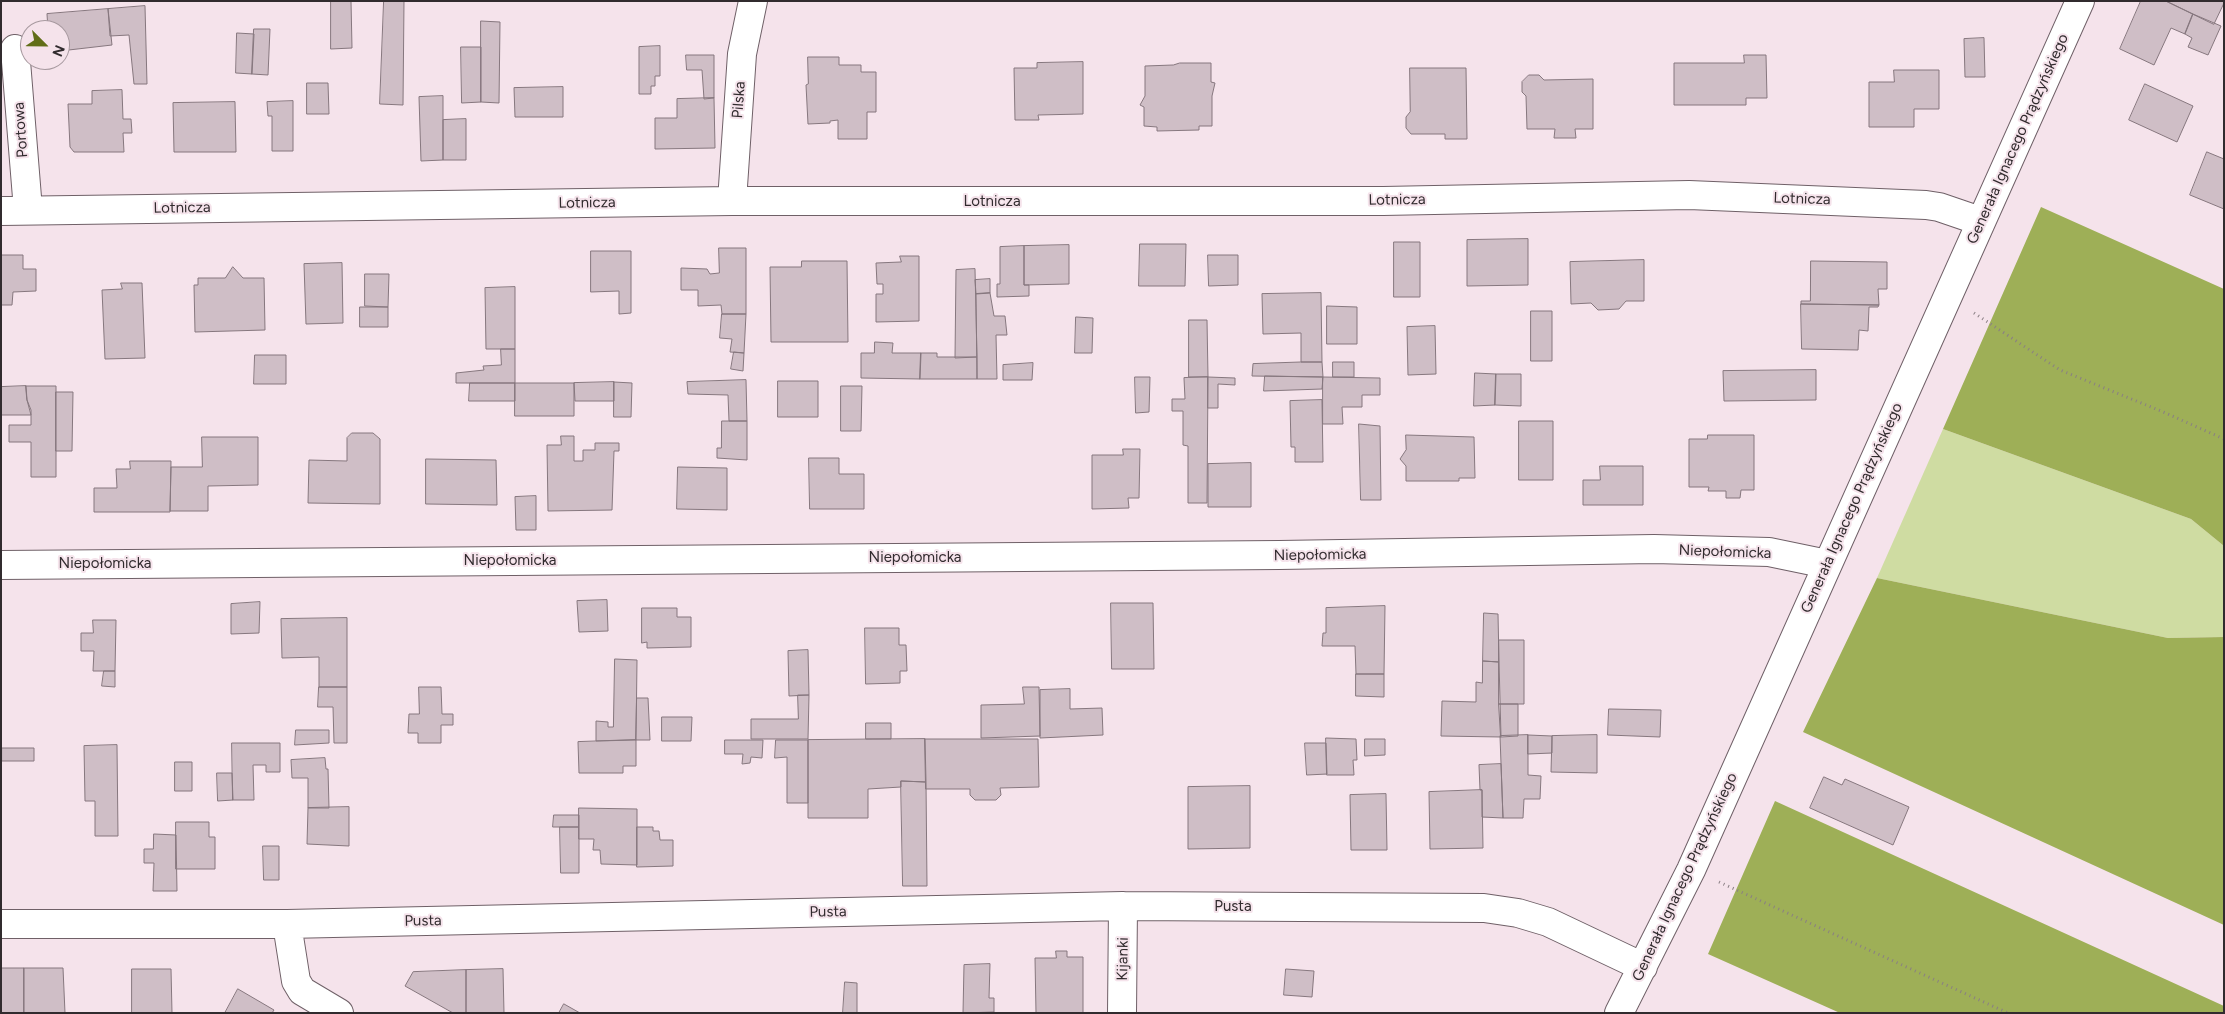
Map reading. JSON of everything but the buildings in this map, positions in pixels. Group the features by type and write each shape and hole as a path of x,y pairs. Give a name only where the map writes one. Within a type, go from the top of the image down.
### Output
{"street":[{"name":"Pilska","path":"732,201 742,54 753,1"},
{"name":"Generała Ignacego Prądzyńskiego","path":"1619,1013 1644,967 1691,870 2080,1"},
{"name":"Portowa","path":"14,210 15,49"},
{"name":"Lotnicza","path":"14,210 732,201 1363,201 1689,195 1926,205 1939,207 1980,221"},
{"name":"Niepołomicka","path":"1,565 1260,556 1654,549 1769,552 1827,564"},
{"name":"Pusta","path":"1,924 287,924 1123,906 1484,908 1518,913 1548,922 1644,967"},
{"name":"Kijanki","path":"1122,1013 1123,906"},
{"path":"287,924 296,982 302,991 339,1013"}],"path":[{"path":"1974,314 2060,370 2162,411 2224,439"},
{"path":"1691,870 2008,1013"}],"green space":[{"path":"2041,207 2224,289 2224,546 2191,519 1943,429"},
{"path":"1943,429 2191,519 2224,546 2224,637 2168,638 1877,578"},
{"path":"1877,578 2168,638 2224,637 2224,925 1803,732"},
{"path":"1775,801 2224,1006 2224,1013 1840,1013 1708,954"}]}
